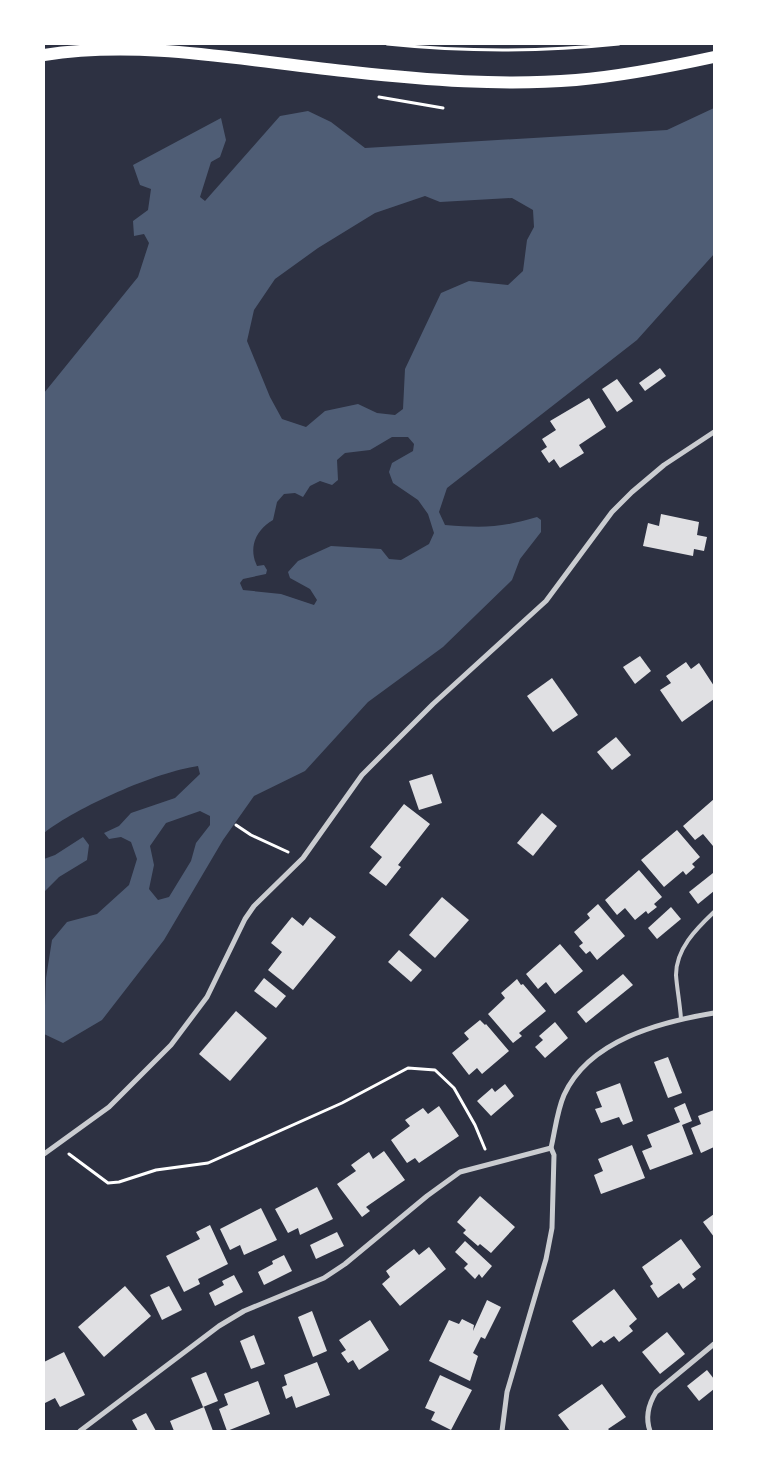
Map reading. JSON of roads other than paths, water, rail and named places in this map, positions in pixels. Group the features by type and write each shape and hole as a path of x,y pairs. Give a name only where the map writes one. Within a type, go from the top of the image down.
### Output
{"main road":[{"path":"44,55 99,47 192,54 354,73 506,82 585,78 651,70 714,57"}],"street":[{"path":"44,1154 109,1107 171,1045 207,996 245,919 254,906 302,858 362,775 432,704 546,601 612,512 632,492 664,465 714,432"},
{"path":"502,1431 507,1392 546,1259 552,1228 554,1156 551,1148 564,1096 571,1083 594,1057 609,1046 654,1026 714,1012"},
{"path":"80,1431 219,1326 244,1311 324,1278 345,1264 427,1196 460,1172 551,1148"},
{"path":"650,1431 646,1422 650,1402 656,1392 714,1344"}],"lane":[{"path":"681,1019 676,974 678,962 683,947 695,931 714,912"}],"water":[{"path":"714,108 714,254 637,340 447,488 439,512 445,525 491,526 537,517 541,520 541,532 520,559 512,580 443,647 368,702 305,771 254,796 223,840 164,940 102,1020 63,1043 44,1034 46,978 52,940 67,922 97,914 129,885 137,859 131,842 121,837 109,839 104,833 119,826 131,813 175,798 200,774 198,766 161,775 96,802 76,812 44,833 44,393 138,277 149,243 144,234 134,236 133,221 148,210 151,189 140,185 133,165 221,118 226,140 220,157 211,162 200,197 205,201 280,116 308,111 331,122 365,148 667,130","holes":["425,196 440,202 512,198 533,210 534,227 527,240 523,271 508,285 469,281 441,293 405,369 403,409 395,415 377,413 358,404 325,411 306,427 282,419 270,397 247,341 254,310 275,279 318,248 375,213","392,437 408,437 414,444 413,451 392,463 389,472 393,483 418,500 428,514 434,533 429,544 401,560 389,559 381,549 331,546 298,561 288,572 290,578 310,589 317,600 314,605 281,594 243,590 240,583 243,579 266,574 267,570 264,565 257,566 254,559 255,540 262,529 273,520 277,502 284,494 295,493 303,497 310,486 320,481 332,485 338,480 337,460 345,453 370,450","200,811 210,816 210,825 196,843 191,861 169,897 158,900 149,889 154,865 150,846 166,823"]},
{"path":"83,837 89,845 87,860 59,877 44,892 44,859 55,855"}]}
